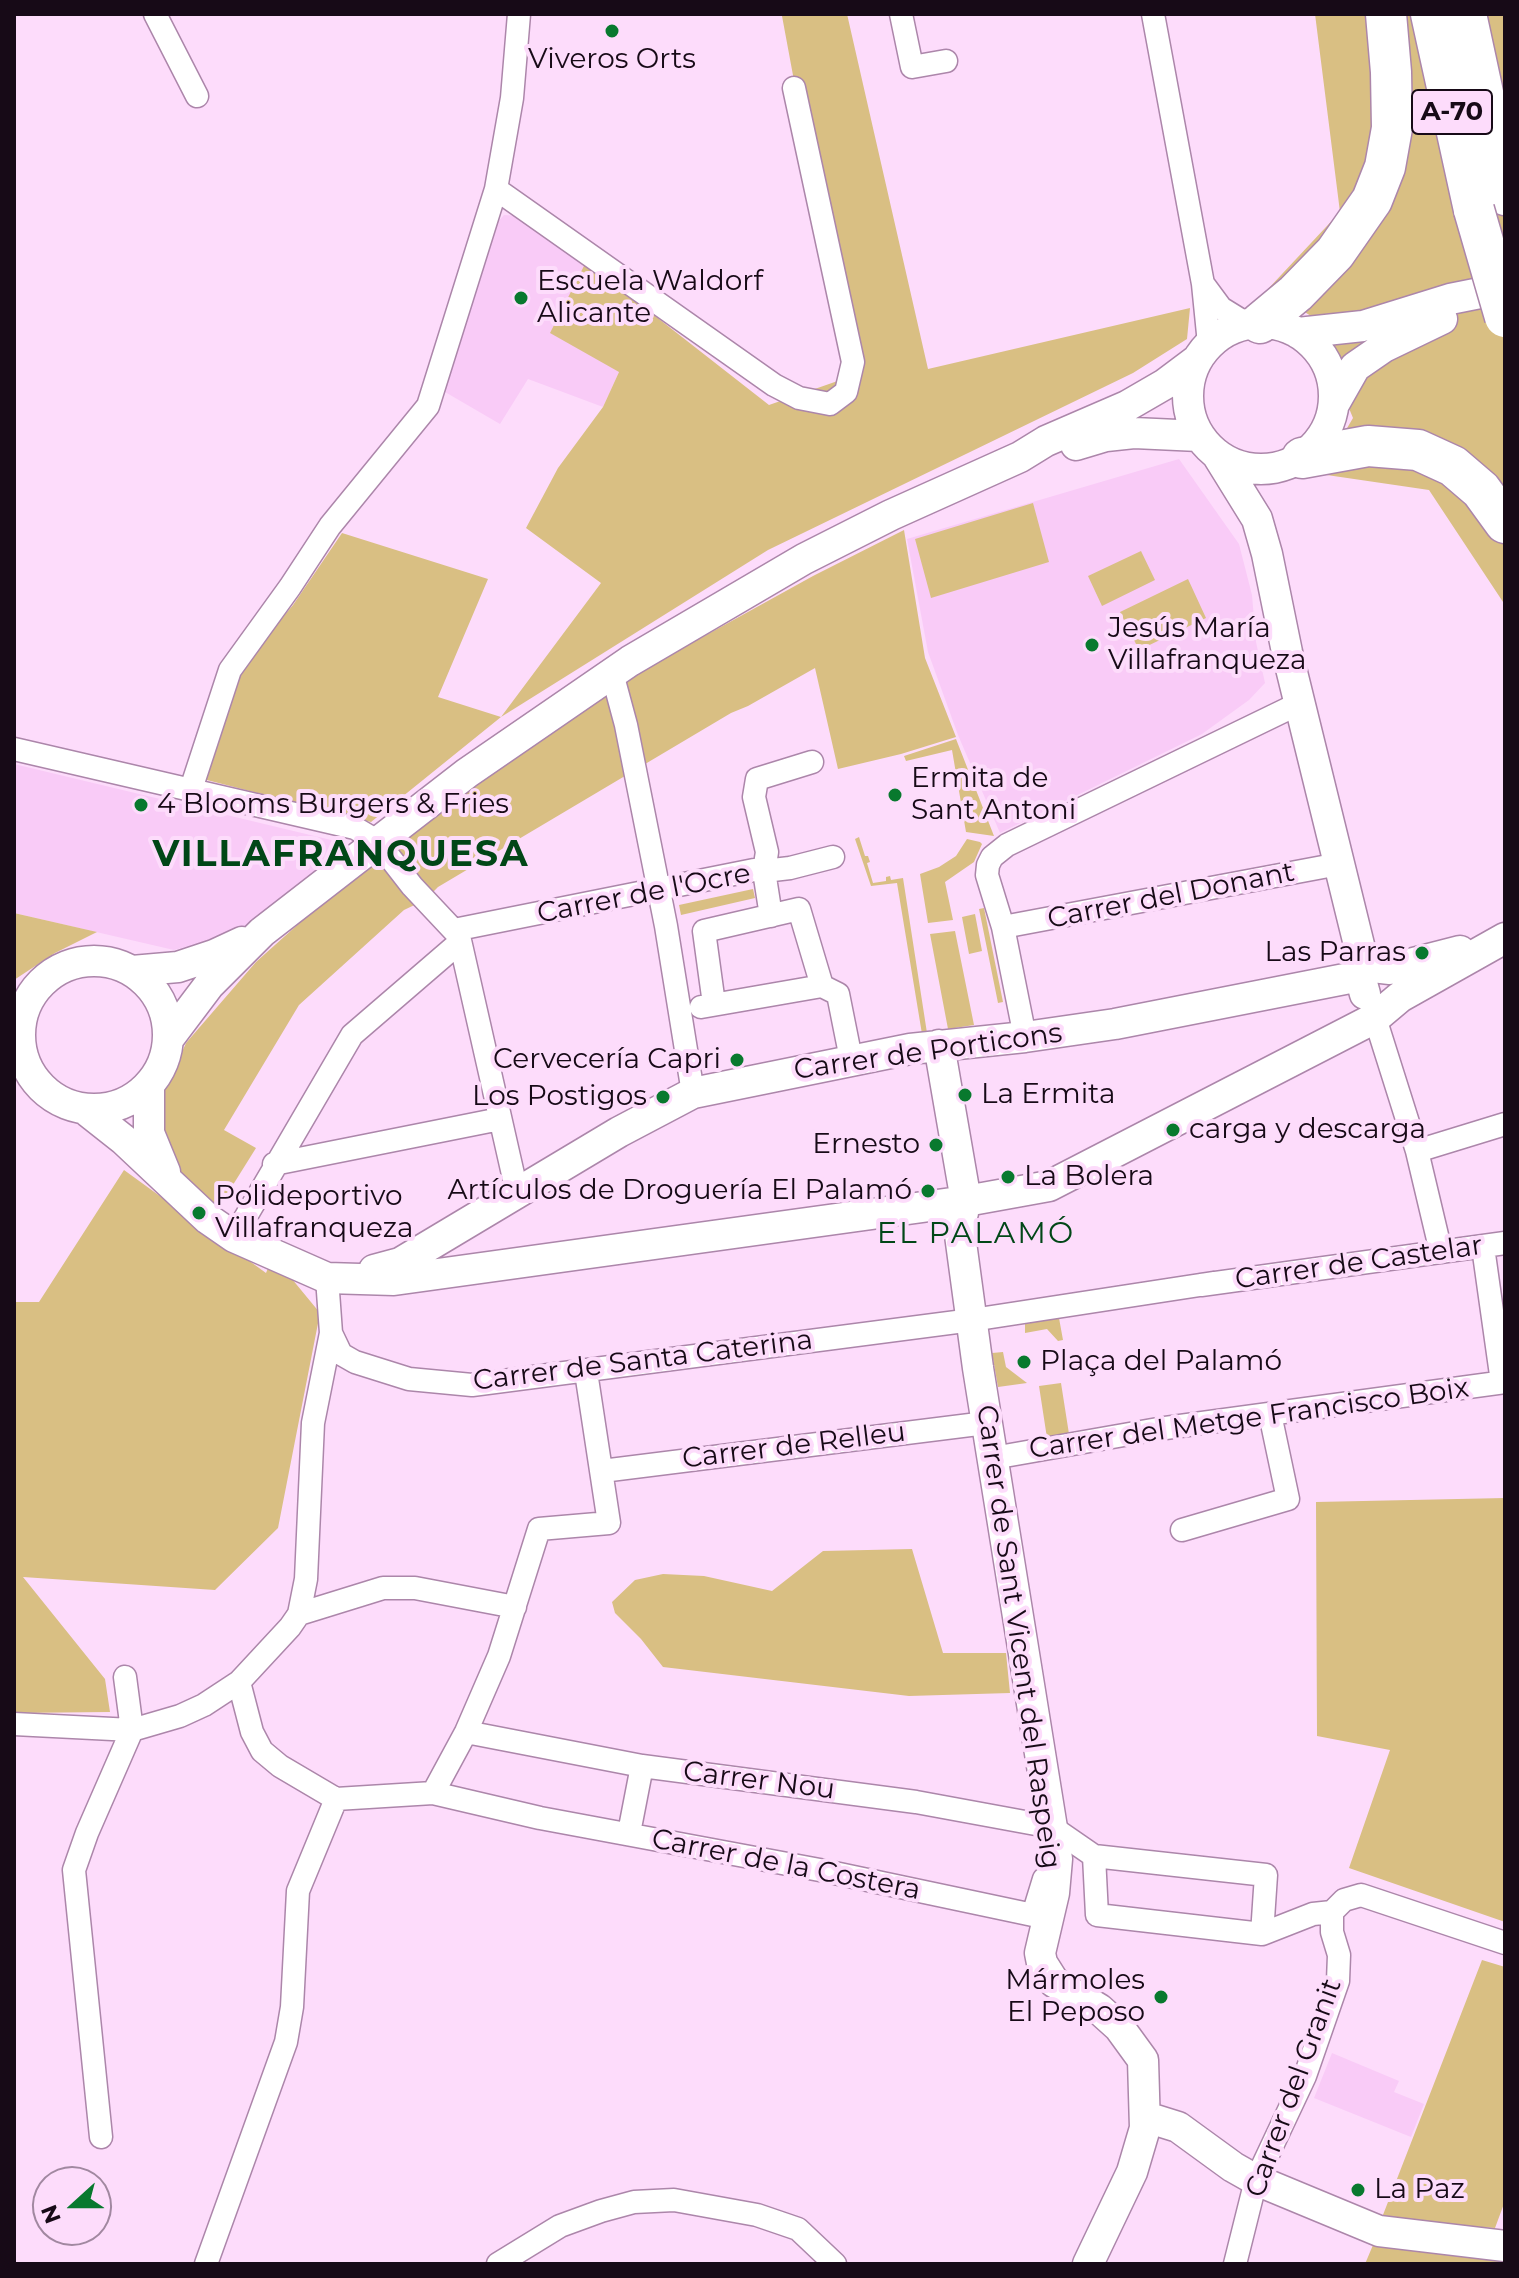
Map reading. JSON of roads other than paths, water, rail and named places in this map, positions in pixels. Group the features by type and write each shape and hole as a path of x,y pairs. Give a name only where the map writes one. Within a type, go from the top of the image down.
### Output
{"highway":[{"path":"1253,324 1296,293 1335,253 1372,200 1385,167 1392,128 1386,14"},
{"name":"A-70","path":"1431,14 1489,202"},
{"name":"A-70","path":"1466,14 1484,105 1489,202 1505,317"},
{"path":"1484,14 1484,105"},
{"path":"1292,462 1368,446 1418,450 1453,466 1481,490 1505,523"}],"street":[{"path":"155,14 197,96"},
{"path":"191,789 230,670 330,526 428,406 496,189 512,98 519,14"},
{"path":"901,14 912,67 946,61"},
{"path":"1153,14 1203,284 1203,352 1190,378 1187,398 1191,418 1257,519 1339,864 1377,985 1441,1252"},
{"path":"496,189 774,385 799,398 830,404 846,392 853,362 794,88"},
{"path":"1203,284 1221,308 1253,324"},
{"path":"1298,333 1363,326 1450,299 1505,288"},
{"path":"1257,519 1266,482 1324,434 1334,404 1355,367 1384,347 1430,324 1505,300"},
{"path":"169,1038 209,985 262,932 377,841 498,751 612,673 804,559 891,515 1020,457 1046,441 1127,406 1165,384 1233,328 1253,324 1286,327 1298,333 1322,356 1334,387 1334,404"},
{"path":"1020,457 1049,453 1120,434 1208,446 1249,469 1292,462"},
{"path":"612,673 626,725 659,890 693,1093"},
{"path":"1025,1037 1003,927 987,875 992,857 1007,845 1300,703"},
{"path":"14,749 355,828 377,841 457,936 517,1192"},
{"path":"771,916 764,871 767,852 754,797 757,779 812,762"},
{"name":"Carrer de l'Ocre","path":"234,1237 352,1035 457,936 754,870 764,871 833,857"},
{"name":"Carrer del Donant","path":"1003,927 1339,864"},
{"path":"714,1004 704,931 799,909 822,986"},
{"path":"262,932 195,962 163,969 132,971 103,961 71,964 44,981 20,1011 21,1047 30,1073 26,1080 60,1101 86,1110 208,1219 234,1237 338,1277 394,1280 966,1201 1049,1186 1068,1178 1377,985 1502,943"},
{"path":"86,1110 120,1105 136,1098 149,1086 163,1064 169,1038 165,1015 156,993 132,971"},
{"name":"Carrer de Porticons","path":"338,1277 400,1263 619,1132 693,1093 851,1059 939,1045 1025,1037 1377,985"},
{"path":"681,1011 822,986 838,994 851,1059"},
{"name":"Carrer de Sant Vicent del Raspeig","path":"939,1045 966,1201 960,1224 986,1423 1057,1859 1054,1893 1040,1953 1042,1963 1054,1982 1099,2009 1119,2027 1143,2060 1146,2117"},
{"path":"149,1086 149,1133 172,1184"},
{"path":"274,1164 500,1119"},
{"path":"1417,1151 1505,1124"},
{"path":"437,1240 448,1272"},
{"path":"1494,1245 1504,1382"},
{"name":"Carrer de Castelar","path":"1057,1305 1494,1245"},
{"path":"14,1724 132,1730 192,1711 239,1682 278,1642 299,1614 306,1579 315,1414 338,1277"},
{"name":"Carrer de Santa Caterina","path":"355,1362 409,1379 472,1385 972,1320 1057,1305"},
{"path":"321,1387 355,1362 341,1354 331,1333"},
{"path":"433,1793 466,1732 499,1656 539,1529 609,1523 586,1372"},
{"name":"Carrer del Metge Francisco Boix","path":"993,1458 1158,1429 1504,1382"},
{"path":"1182,1530 1288,1499 1270,1414"},
{"name":"Carrer de Relleu","path":"602,1471 986,1423"},
{"path":"306,1579 336,1602"},
{"path":"299,1614 383,1588 415,1588 515,1607"},
{"path":"101,2137 74,1870 132,1730 125,1677"},
{"path":"206,2264 286,2042 292,2007 298,1891 336,1799 280,1766 262,1751 252,1732 239,1682"},
{"name":"Carrer Nou","path":"466,1732 642,1766 916,1802 1052,1827"},
{"path":"629,1833 642,1766"},
{"name":"Carrer de la Costera","path":"336,1799 433,1793 540,1818 629,1833 1033,1915 1051,1854 1052,1827"},
{"path":"1052,1827 1094,1856 1266,1875 1262,1934"},
{"path":"1094,1856 1097,1915 1262,1934 1313,1914 1332,1912 1344,1900 1361,1895 1505,1943"},
{"name":"Carrer del Granit","path":"1235,2264 1256,2180 1305,2076 1338,1981 1339,1955 1332,1932 1332,1912"},
{"path":"1088,2264 1132,2172 1146,2117 1178,2127 1256,2180 1379,2231 1505,2246"},
{"path":"498,2264 560,2226 587,2216 634,2202 674,2200 757,2215 798,2229 835,2264"}],"place":[{"name":"Viveros Orts","path":"612,31"},
{"name":"Escuela Waldorf Alicante","path":"521,298"},
{"name":"Jesús María Villafranqueza","path":"1092,645"},
{"name":"Ermita de Sant Antoni","path":"895,795"},
{"name":"4 Blooms Burgers & Fries","path":"141,805"},
{"name":"Las Parras","path":"1422,953"},
{"name":"Cervecería Capri","path":"737,1060"},
{"name":"La Ermita","path":"965,1095"},
{"name":"Los Postigos","path":"663,1097"},
{"name":"carga y descarga","path":"1173,1130"},
{"name":"Ernesto","path":"936,1145"},
{"name":"La Bolera","path":"1008,1177"},
{"name":"Artículos de Droguería El Palamó","path":"928,1191"},
{"name":"Polideportivo Villafranqueza","path":"199,1213"},
{"name":"Plaça del Palamó","path":"1024,1362"},
{"name":"Mármoles El Peposo","path":"1161,1997"},
{"name":"La Paz","path":"1358,2190"}],"district":[{"name":"VILLAFRANQUESA","path":"341,855"},
{"name":"EL PALAMÓ","path":"976,1234"}]}
